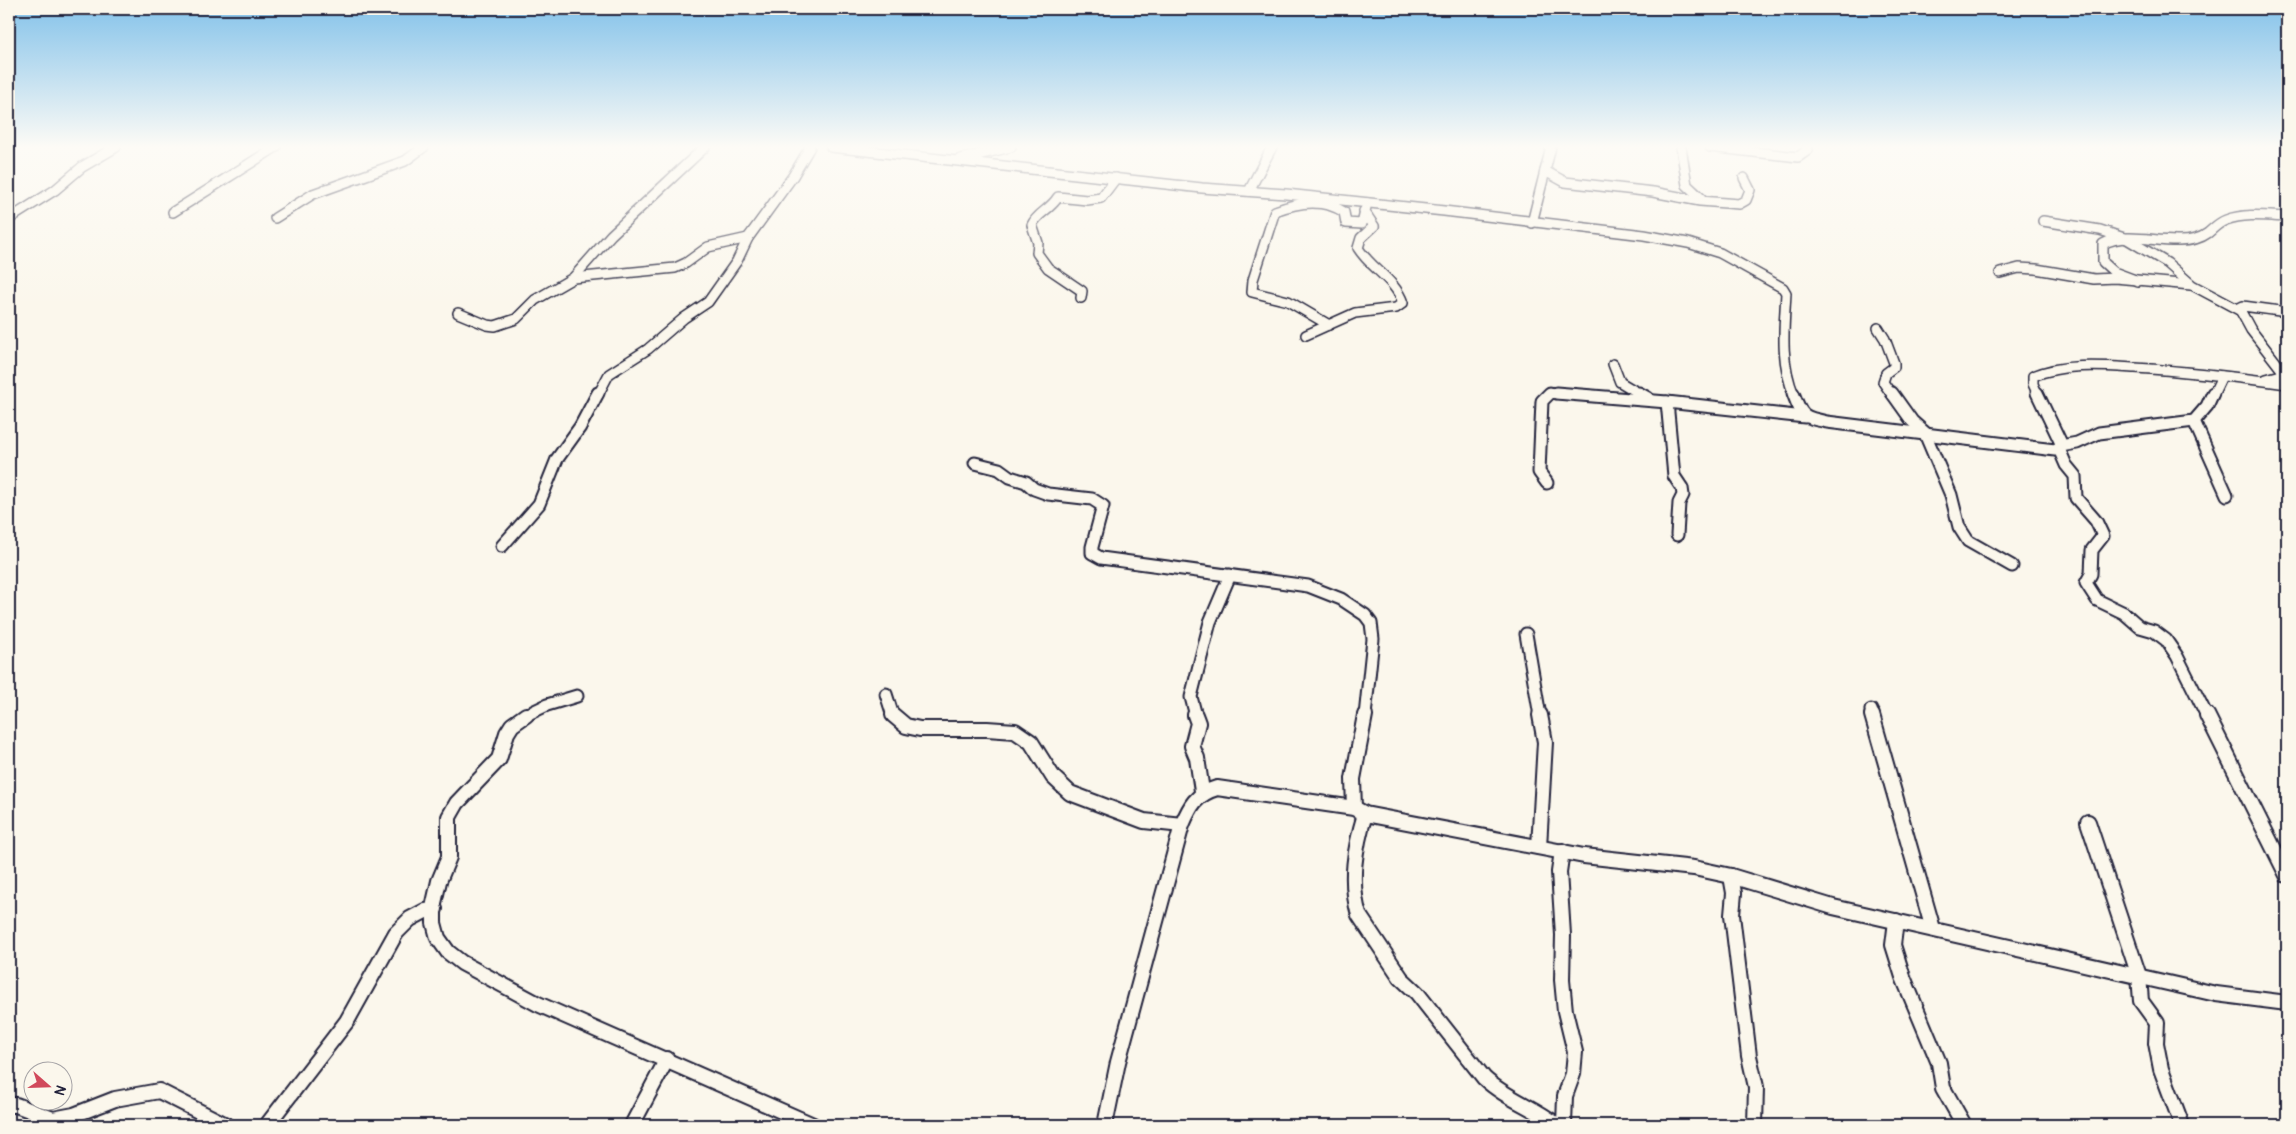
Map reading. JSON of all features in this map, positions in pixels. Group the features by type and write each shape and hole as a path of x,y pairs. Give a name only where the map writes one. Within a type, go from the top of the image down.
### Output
{"street":[{"path":"9,219 39,200"},
{"path":"173,212 192,200"},
{"path":"275,218 304,200"},
{"path":"458,313 487,325 500,326 516,319 535,300 573,278 611,235 648,200"},
{"path":"502,546 539,504 557,459 580,427 609,374 648,349 684,318 708,302 737,261 748,238 776,200"},
{"path":"1056,200 1052,207 1035,218 1032,225 1038,244 1037,252 1048,268 1082,291 1081,298"},
{"path":"1314,200 1365,207 1644,235 1688,243 1720,253 1783,288 1786,293 1783,355 1787,378 1801,413 1805,417"},
{"path":"1532,223 1538,200"},
{"path":"1698,200 1740,204 1746,200"},
{"path":"1329,325 1288,301 1252,292 1251,285 1260,263 1262,250 1275,211 1284,206 1304,203 1333,206 1344,212 1346,223 1358,225 1362,224 1365,207"},
{"path":"1306,335 1355,313 1396,308 1403,303 1391,282 1362,257 1358,248 1361,238 1374,226 1365,207"},
{"path":"2138,281 2114,272 2103,262 2103,244 2127,239 2180,241 2202,237 2208,234 2218,223 2229,219 2247,216 2287,217"},
{"path":"2043,221 2100,230 2127,239 2167,264 2192,285 2239,310 2251,330 2282,370 2281,375 2254,380"},
{"path":"573,278 675,268 686,263 708,247 748,238"},
{"path":"2000,273 2027,268 2094,280 2115,278 2192,285"},
{"path":"2239,310 2243,306 2287,312"},
{"path":"1878,328 1886,338 1890,355 1894,362 1894,367 1886,373 1883,382 1912,421 1928,436 1950,495 1959,526 1968,541 2012,566"},
{"path":"1614,364 1614,375 1620,383 1651,400"},
{"path":"2286,385 2222,376 2094,366 2060,367 2038,371 2033,376 2033,384 2066,465 2075,476 2076,498 2096,520 2103,536 2092,550 2091,574 2086,583 2087,587 2097,600 2124,613 2140,627 2154,631 2166,640 2183,668 2287,875"},
{"path":"1547,483 1539,472 1542,401 1550,393 1651,400 1805,417 1827,422 1928,436 2045,450 2077,443 2098,433 2194,421 2207,406 2222,376"},
{"path":"1667,402 1674,476 1682,488 1683,495 1679,502 1679,527 1677,535"},
{"path":"2194,421 2197,432 2227,495"},
{"path":"975,463 999,469 1010,477 1026,482 1034,490 1048,494 1092,499 1103,506 1091,545 1092,552 1101,558 1308,586 1324,591 1359,611 1370,623 1373,639 1365,717 1353,779 1360,811 1356,842 1354,904 1358,915 1402,978 1417,993 1484,1078 1496,1089 1539,1111 1558,1125"},
{"path":"1202,791 1192,746 1198,723 1191,697 1210,622 1230,575"},
{"path":"1526,634 1545,742 1539,847"},
{"path":"886,694 895,718 906,726 932,729 998,729 1016,731 1028,740 1039,753 1054,778 1065,791 1146,821 1182,825"},
{"path":"577,696 560,700 528,713 515,723 506,735 500,758 452,810 449,817 449,857 439,881 435,909 434,922 438,938 448,952 462,962 538,1004 668,1059 813,1125"},
{"path":"1871,710 1933,929"},
{"path":"1105,1125 1118,1062 1182,825 1192,802 1202,791 1217,788 1360,811 1562,852 1694,868 1731,876 1834,907 2216,994 2287,1003"},
{"path":"2088,822 2139,976 2141,1001 2157,1023 2156,1043 2161,1069 2182,1125"},
{"path":"1562,852 1559,872 1563,936 1562,980 1565,1011 1575,1052 1573,1074 1565,1096 1564,1125"},
{"path":"1731,876 1734,893 1732,915 1749,1056 1756,1087 1755,1125"},
{"path":"267,1125 347,1021 396,933 410,919 425,910 435,909"},
{"path":"1896,921 1893,945 1903,977 1939,1063 1943,1088 1964,1125"},
{"path":"632,1125 668,1059"},
{"path":"9,1105 16,1105 53,1119 74,1115 115,1099 159,1091 226,1125"}]}
